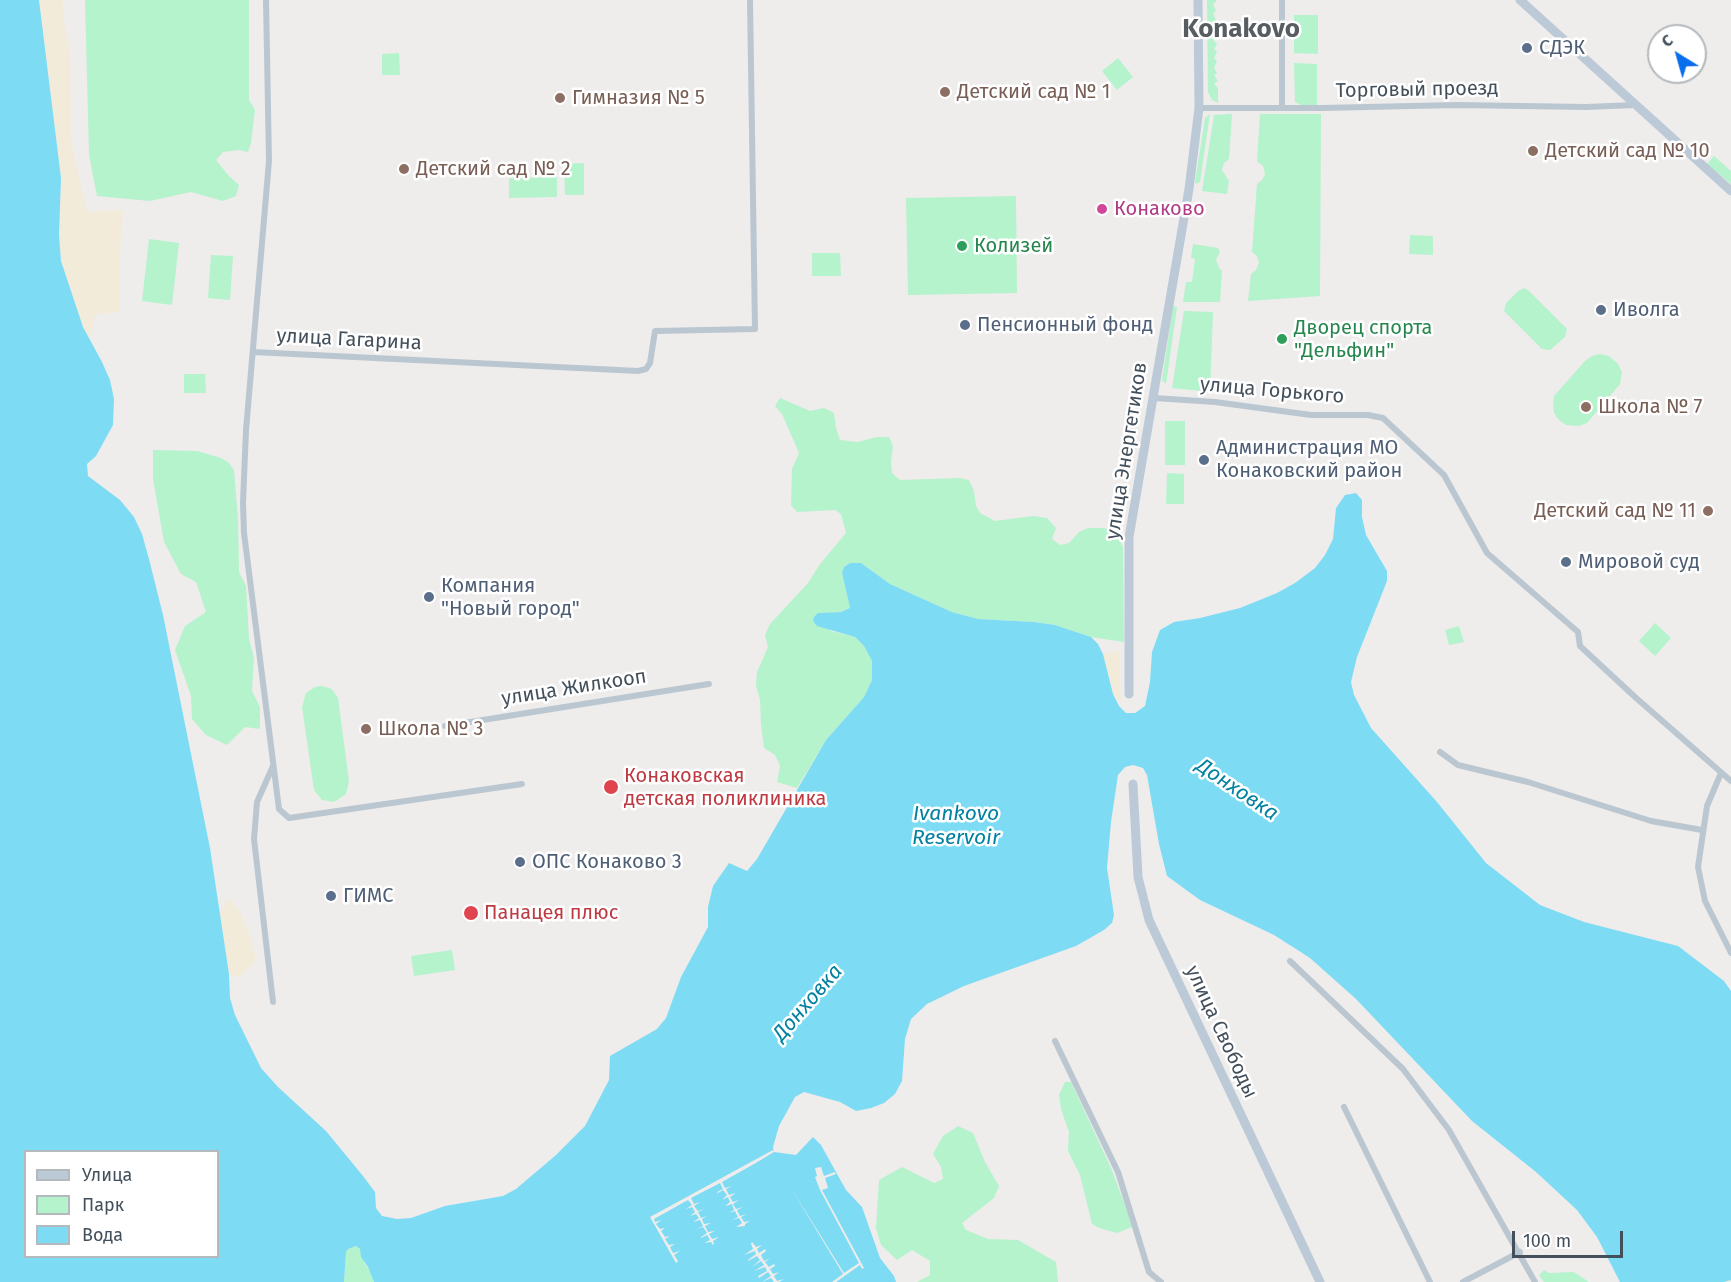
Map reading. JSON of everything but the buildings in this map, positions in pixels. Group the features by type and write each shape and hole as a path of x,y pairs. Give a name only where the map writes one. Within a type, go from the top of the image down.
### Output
{"main road":[{"name":"улица Энергетиков","path":"1129,694 1129,537 1188,195 1199,108 1198,0"},
{"path":"1520,0 1731,191"},
{"name":"улица Свободы","path":"1133,784 1138,877 1151,927 1320,1282"}],"street":[{"path":"253,352 269,162 266,0"},
{"name":"улица Гагарина","path":"522,784 289,818 279,809 244,533 243,468 253,352 639,371 646,369 651,363 655,331 755,329 750,0"},
{"path":"1281,0 1282,108"},
{"name":"Торговый проезд","path":"1199,108 1635,105"},
{"name":"улица Горького","path":"1154,398 1215,402 1311,415 1368,415 1383,418 1444,475 1487,553 1578,632 1580,646 1731,781"},
{"name":"улица Жилкооп","path":"445,726 709,684"},
{"path":"1440,752 1458,765 1528,782 1652,821 1702,830"},
{"path":"273,766 257,802 254,838 273,1002"},
{"path":"1721,773 1707,806 1698,867 1705,901 1731,953"},
{"path":"1290,961 1404,1069 1449,1130 1535,1282"},
{"path":"1055,1041 1118,1172 1149,1272 1161,1282"},
{"path":"1344,1107 1431,1282"},
{"path":"1463,1282 1520,1252"}],"green space":[{"path":"85,0 249,0 249,100 255,110 251,143 248,152 239,150 223,152 216,160 239,185 236,196 223,201 191,192 150,201 97,196 89,155"},
{"path":"1207,0 1216,0 1213,4 1216,11 1213,13 1216,20 1213,23 1216,28 1213,31 1217,35 1213,40 1217,44 1214,49 1217,52 1214,58 1217,61 1214,68 1217,73 1214,75 1218,81 1214,84 1218,88 1218,103 1212,100 1208,92"},
{"path":"1294,15 1318,15 1318,54 1294,53"},
{"path":"399,53 400,75 382,75 382,54"},
{"path":"1118,58 1133,77 1117,90 1102,71"},
{"path":"1294,63 1317,64 1317,105 1301,105 1295,102"},
{"path":"1210,114 1200,182 1196,184 1205,118"},
{"path":"1232,114 1229,159 1224,163 1222,170 1229,181 1227,194 1202,191 1214,115"},
{"path":"1260,114 1321,114 1320,296 1248,301 1251,274 1259,263 1257,256 1252,252 1257,184 1265,174 1263,166 1257,161"},
{"path":"1714,156 1731,171 1731,184 1707,164"},
{"path":"584,163 584,195 565,195 564,164"},
{"path":"557,177 557,197 509,198 509,178"},
{"name":"Колизей","path":"1016,196 1017,293 908,295 906,198"},
{"path":"1410,235 1433,236 1433,255 1409,254"},
{"path":"149,239 179,243 172,305 142,301"},
{"path":"1193,244 1218,248 1220,252 1216,260 1222,271 1220,302 1183,302 1186,282 1192,282 1195,259 1191,258"},
{"path":"812,253 840,253 841,276 812,276"},
{"path":"211,255 233,256 230,300 208,298"},
{"path":"1524,288 1567,329 1565,337 1550,350 1542,349 1504,311 1506,303"},
{"path":"1173,306 1177,307 1166,384 1162,380"},
{"path":"1184,311 1213,312 1210,392 1172,388"},
{"path":"1600,354 1609,356 1618,364 1622,372 1620,384 1587,423 1579,426 1566,425 1554,413 1554,396 1585,361"},
{"path":"184,374 205,374 206,393 184,393"},
{"path":"780,398 810,411 824,408 834,413 840,440 858,442 877,437 889,437 893,446 892,473 900,480 959,478 969,480 980,513 995,521 1033,516 1047,518 1056,528 1052,539 1060,545 1069,543 1079,532 1088,528 1104,528 1112,531 1117,535 1123,547 1124,642 1091,637 1055,625 978,619 952,612 890,584 861,563 850,563 844,567 842,573 850,608 841,612 818,613 831,631 855,637 864,646 872,661 872,680 864,697 826,740 797,788 777,782 780,766 775,755 764,748 760,700 756,686 757,672 768,647 765,635 770,624 808,583 820,564 846,533 841,514 835,510 797,512 791,505 792,469 799,453 782,414 775,406"},
{"path":"1165,421 1185,421 1185,465 1165,465"},
{"path":"153,450 197,451 221,458 228,462 234,470 239,572 246,586 249,639 254,658 252,691 260,707 260,729 245,727 227,745 206,735 192,719 191,696 175,650 185,626 206,612 196,582 181,574 164,542 153,479"},
{"path":"1167,473 1184,474 1184,504 1166,504"},
{"path":"1655,623 1671,638 1655,656 1639,641"},
{"path":"1459,626 1464,642 1449,645 1445,630"},
{"path":"322,686 332,689 338,698 349,781 346,794 334,802 322,800 314,790 302,707 306,693 315,687"},
{"path":"452,950 455,970 414,976 411,956"},
{"path":"1065,1082 1071,1082 1111,1168 1132,1227 1117,1233 1092,1224 1080,1175 1068,1151 1069,1132 1059,1095"},
{"path":"958,1126 973,1133 985,1162 999,1186 994,1198 962,1223 966,1230 988,1239 1018,1240 1056,1262 1058,1282 917,1282 930,1275 930,1261 912,1250 897,1260 881,1245 876,1228 879,1180 902,1167 934,1183 943,1179 941,1167 933,1154 943,1136"},
{"path":"356,1246 360,1249 374,1282 344,1282 347,1249"},
{"path":"1544,1270 1549,1273 1574,1272 1589,1282 1544,1282 1539,1275"}],"sand":[{"path":"39,0 63,0 70,50 71,139 87,212 123,210 120,312 96,314 89,340 76,309 61,261 59,235 61,178"},
{"path":"1119,651 1121,704 1113,694 1103,654"},
{"path":"228,900 232,901 240,912 250,935 256,961 242,975 236,977 229,974 220,913"}],"water":[{"name":"Ivankovo Reservoir","path":"0,0 39,0 61,178 59,235 61,261 83,327 110,380 114,399 113,425 96,456 87,464 88,476 120,500 134,517 142,534 149,559 163,615 210,848 229,974 230,998 235,1015 261,1068 278,1087 326,1131 363,1176 375,1192 376,1208 382,1216 397,1219 411,1218 445,1206 503,1196 516,1189 556,1155 585,1126 609,1080 610,1056 657,1029 666,1018 681,977 708,927 708,907 713,886 729,863 747,871 757,859 826,740 864,697 872,680 872,661 864,646 855,637 817,626 813,621 818,613 841,612 850,608 842,573 844,567 850,563 861,563 890,584 952,612 978,619 1055,625 1091,637 1103,654 1113,694 1119,706 1126,713 1135,713 1145,706 1150,682 1152,652 1160,630 1174,622 1240,608 1295,583 1315,568 1325,555 1333,539 1336,508 1345,495 1356,493 1362,500 1362,517 1366,535 1387,571 1387,581 1357,657 1351,682 1354,695 1371,728 1437,802 1486,863 1540,905 1584,922 1678,946 1724,981 1731,991 1731,1280 1724,1282 1620,1282 1597,1237 1577,1210 1536,1172 1472,1121 1356,999 1310,958 1274,935 1200,900 1167,876 1147,775 1143,768 1133,765 1125,767 1118,775 1111,822 1107,868 1114,915 1112,923 1076,946 964,986 927,1004 911,1019 905,1039 902,1081 895,1094 884,1103 856,1111 840,1102 804,1092 795,1097 779,1126 773,1147 774,1152 796,1155 813,1137 821,1145 846,1190 862,1207 880,1258 896,1282 374,1282 361,1257 360,1249 356,1246 346,1252 344,1282 0,1282"}],"pier":[{"path":"773,1150 774,1152 722,1182 725,1188 732,1186 726,1189 729,1195 736,1193 730,1197 733,1202 739,1200 733,1204 736,1209 743,1207 737,1210 740,1216 747,1214 741,1217 744,1222 750,1221 745,1226 736,1227 742,1223 739,1218 732,1220 738,1217 735,1211 729,1213 734,1210 732,1204 725,1206 730,1202 728,1197 722,1200 727,1195 723,1190 717,1192 723,1189 720,1183 691,1198 694,1204 700,1202 694,1206 698,1211 704,1209 698,1212 701,1218 707,1216 702,1219 704,1224 711,1223 705,1226 708,1232 715,1231 709,1234 712,1239 719,1237 713,1241 713,1245 711,1242 704,1243 710,1240 707,1235 701,1238 707,1233 703,1227 697,1229 703,1226 700,1220 693,1222 699,1218 696,1214 690,1216 695,1212 692,1207 686,1209 692,1205 688,1200 654,1219 655,1222 661,1220 656,1224 660,1229 665,1228 661,1231 665,1237 670,1236 665,1239 669,1245 675,1244 670,1247 673,1253 680,1251 674,1255 678,1261 676,1263 650,1217"},
{"path":"821,1167 824,1176 835,1172 836,1174 825,1178 828,1188 822,1190 864,1268 862,1269 860,1265 836,1282 832,1282 843,1274 789,1185 844,1273 859,1263 820,1190 815,1177 817,1176 815,1168"},
{"path":"752,1242 756,1247 762,1245 757,1249 759,1253 765,1249 766,1251 761,1255 764,1261 770,1258 765,1262 769,1267 774,1264 775,1266 770,1269 773,1274 779,1272 774,1276 777,1281 784,1279 774,1282 771,1278 762,1282 771,1276 768,1272 759,1278 758,1276 767,1271 765,1267 754,1271 764,1265 761,1261 752,1267 760,1260 757,1256 748,1261 756,1254 755,1251 744,1255 753,1249"}],"place":[{"name":"СДЭК","path":"1527,48"},
{"name":"Детский сад № 1","path":"945,92"},
{"name":"Гимназия № 5","path":"560,98"},
{"name":"Детский сад № 10","path":"1533,151"},
{"name":"Детский сад № 2","path":"404,169"},
{"name":"Конаково","path":"1102,209"},
{"name":"Колизей","path":"962,246"},
{"name":"Иволга","path":"1601,310"},
{"name":"Пенсионный фонд","path":"965,325"},
{"name":"Дворец спорта \"Дельфин\"","path":"1282,339"},
{"name":"Школа № 7","path":"1586,407"},
{"name":"Администрация МО Конаковский район","path":"1204,460"},
{"name":"Детский сад № 11","path":"1708,511"},
{"name":"Мировой суд","path":"1566,562"},
{"name":"Компания \"Новый город\"","path":"429,597"},
{"name":"Школа № 3","path":"366,729"},
{"name":"Конаковская детская поликлиника","path":"611,787"},
{"name":"ОПС Конаково 3","path":"520,862"},
{"name":"ГИМС","path":"331,896"},
{"name":"Панацея плюс","path":"471,913"}],"district":[{"name":"Konakovo","path":"1241,30"}],"water label":[{"name":"Донховка","path":"1237,790"},
{"name":"Донховка","path":"808,1003"}]}
